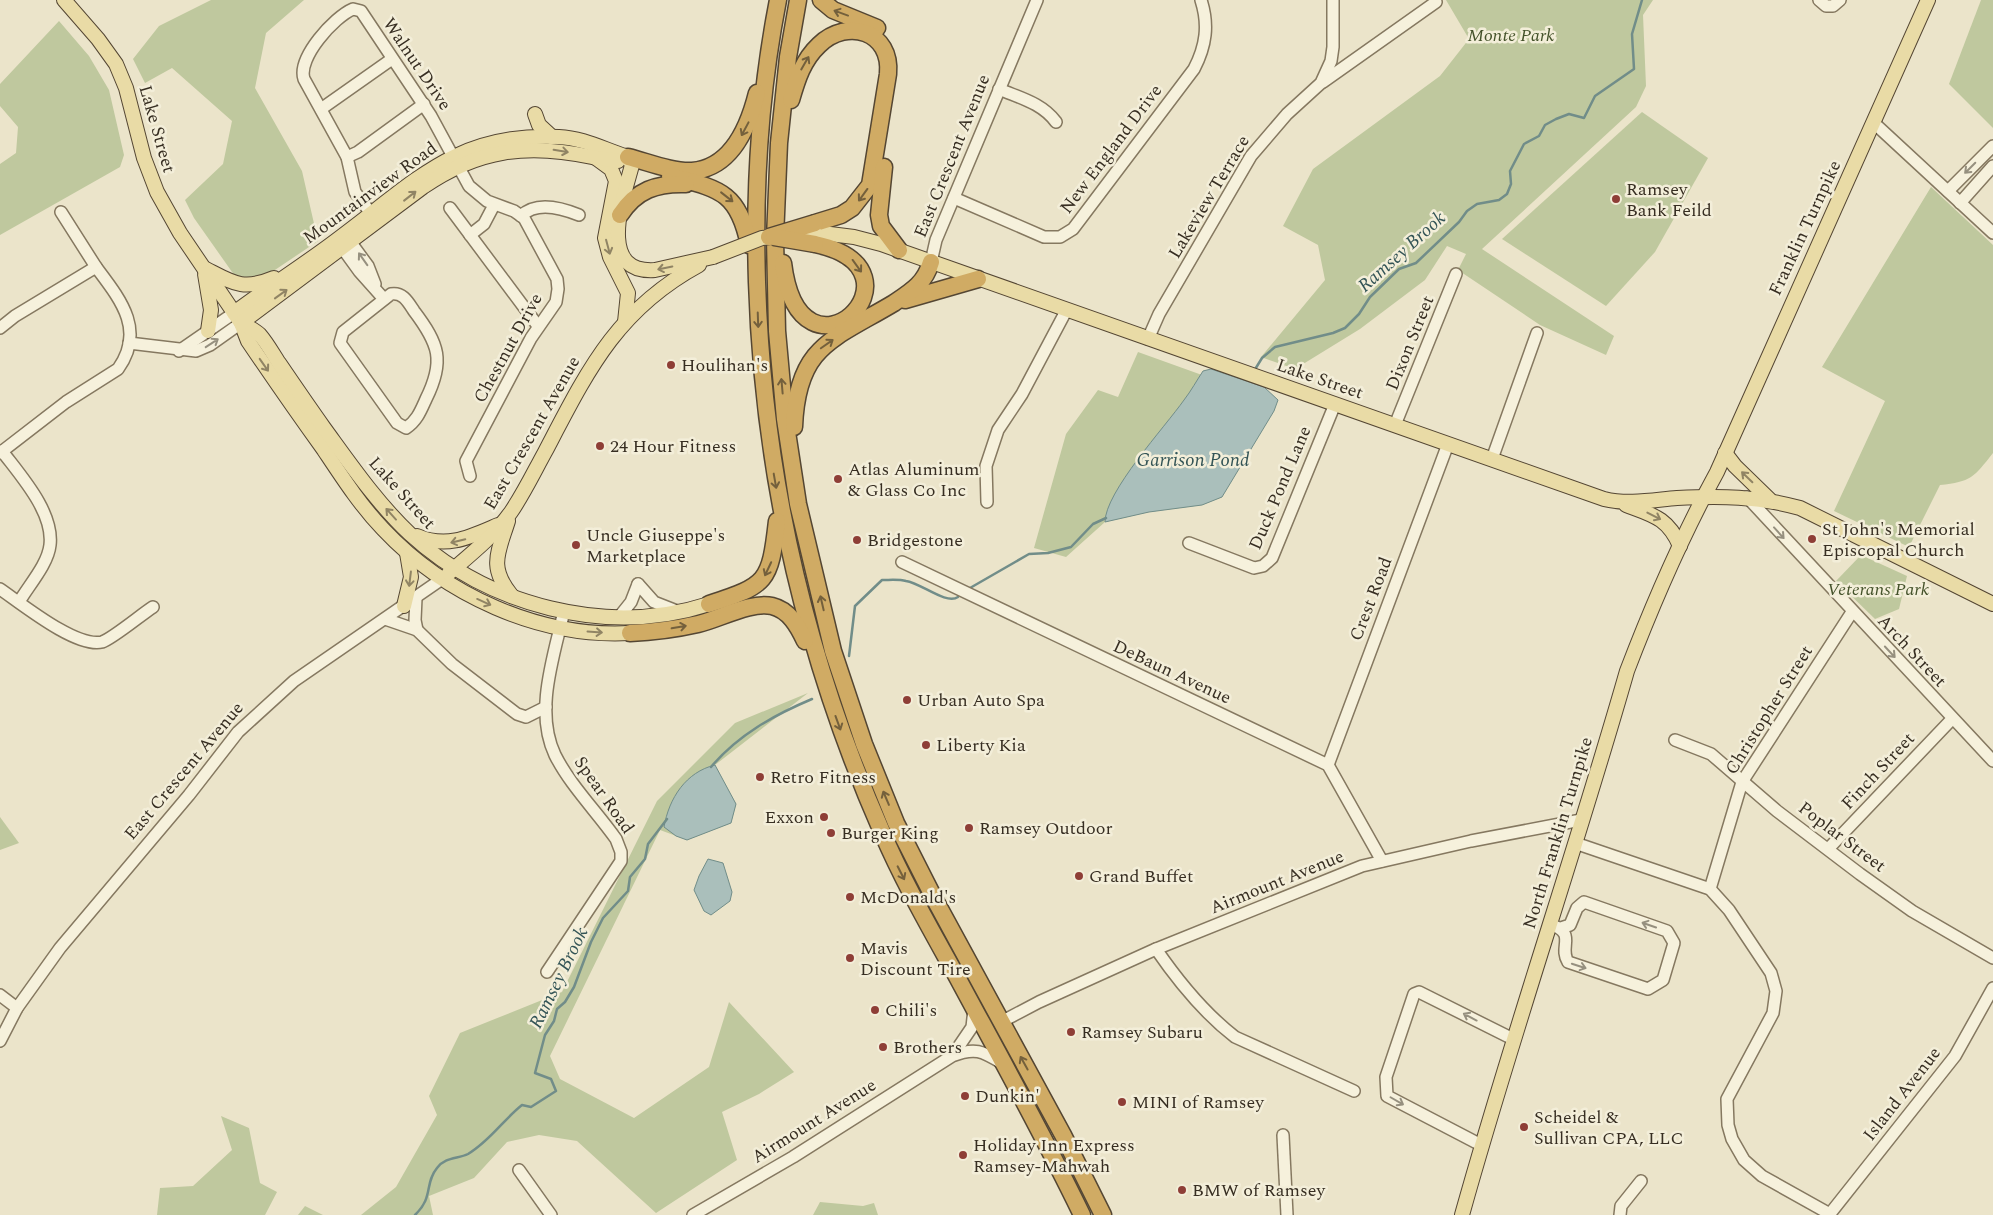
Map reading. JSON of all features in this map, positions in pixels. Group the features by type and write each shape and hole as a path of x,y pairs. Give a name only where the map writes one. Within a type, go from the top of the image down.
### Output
{"highway":[{"path":"798,0 788,57 779,143 776,200 777,331 792,469 803,532 833,651 864,744 918,867 1063,1135 1103,1215"},
{"path":"821,0 833,10 878,28 889,38 896,52 898,72 878,215 881,226 899,250"},
{"path":"630,161 693,171 715,163 732,149 749,121 777,8"},
{"path":"777,8 764,103 757,191 757,283 765,412 779,504 799,594 822,677 850,756 883,835 1082,1215"},
{"path":"769,237 815,233 852,208 867,192 873,178 888,67 883,48 875,38 856,30 842,31 826,38 813,51 796,82 779,143"},
{"path":"630,161 725,195 739,210 746,229 757,283"},
{"path":"620,214 635,197 653,187 672,184 699,185"},
{"path":"776,200 786,280 795,306 803,316 814,323 828,325 842,322 860,306 864,294 863,276 856,264 846,255 815,233"},
{"path":"792,469 795,402 802,376 809,362 818,351 831,341 919,286 926,276 931,262"},
{"path":"894,303 978,279"},
{"path":"709,604 751,590 764,578 774,553 779,504"},
{"path":"630,633 682,627 754,606 770,605 784,612 796,624 822,677"}],"main road":[{"name":"Lake Street","path":"64,0 107,50 120,72 152,180 174,223 238,318 248,341 352,490 383,529 407,553 442,579 465,593 502,610 560,627 592,632 630,633"},
{"name":"Franklin Turnpike","path":"1717,472 1928,0"},
{"path":"535,114 540,125 552,137"},
{"name":"Mountainview Road","path":"238,318 374,218 420,175 455,161 486,144 522,143 552,137 586,142 630,161"},
{"name":"Mountainview Road","path":"522,143 595,158 630,161"},
{"path":"595,158 611,169 616,181 605,238 610,257 628,293 624,322"},
{"path":"630,161 617,231 619,247 629,262 638,268 656,270 713,257"},
{"name":"East Crescent Avenue","path":"815,233 854,237 899,250 931,262"},
{"name":"East Crescent Avenue","path":"442,579 482,545 508,517 586,375 604,347 624,322 669,283 713,257 739,246 769,237"},
{"name":"Mountainview Road","path":"238,318 296,270 344,241"},
{"name":"Lake Street","path":"931,262 1066,311 1616,502 1747,497 1770,500 1800,508 1993,604"},
{"path":"204,268 226,280 246,286 264,282 296,270"},
{"path":"204,268 211,310 208,331"},
{"name":"Lake Street","path":"238,318 259,334 356,470 409,533 455,568 512,596 564,611 619,617 647,616 709,604"},
{"path":"1726,453 1735,466 1770,500"},
{"name":"North Franklin Turnpike","path":"1462,1215 1513,1039 1556,926 1581,820 1627,671 1680,546 1702,498 1717,472"},
{"path":"1616,502 1644,512 1664,522 1673,532 1680,546"},
{"path":"409,533 428,540 449,543 466,539 508,517"},
{"path":"508,517 497,555 496,568 499,578 512,596"},
{"path":"404,606 411,570 407,553"}],"street":[{"name":"East Crescent Avenue","path":"931,262 936,240 1037,0"},
{"name":"New England Drive","path":"954,198 1044,237 1060,236 1073,229 1194,69 1200,57 1206,33 1201,0"},
{"name":"Lakeview Terrace","path":"1148,339 1159,314 1251,156 1287,114 1321,84 1331,60 1333,47 1333,0"},
{"path":"1820,0 1826,6 1833,6 1840,0"},
{"path":"1321,84 1436,2"},
{"name":"Walnut Drive","path":"374,218 352,187 347,157 304,79 302,66 320,38 347,12 353,9 361,11 424,104 455,161"},
{"path":"321,109 392,59"},
{"path":"999,89 1039,106 1049,112 1056,122"},
{"path":"347,157 358,152 424,104"},
{"path":"1874,122 1993,233"},
{"path":"1948,191 1993,146"},
{"path":"455,161 473,190 494,204 521,216 527,210 551,207 563,208 579,215"},
{"path":"1960,202 1993,166"},
{"path":"470,235 484,224 494,204"},
{"path":"450,208 538,326"},
{"path":"19,602 44,560 50,544 46,519 40,503 1,452 66,402 118,369 131,335 128,319 120,299 96,267 61,212"},
{"name":"Chestnut Drive","path":"470,476 466,461 538,326 556,302 558,284 553,270 532,230 521,216"},
{"path":"344,241 359,271 384,299"},
{"path":"0,328 15,316 96,267"},
{"name":"Dixon Street","path":"1395,425 1456,274"},
{"path":"397,294 406,300 431,335 438,354 437,373 433,384 417,418 406,428 397,423 340,343 343,332 384,299 397,294"},
{"path":"987,502 986,466 998,430 1022,394 1066,311"},
{"path":"129,343 179,351 201,350 238,318"},
{"path":"179,351 208,331 238,318"},
{"path":"1492,459 1536,334"},
{"name":"Duck Pond Lane","path":"1189,543 1254,568 1268,563 1272,558 1335,404"},
{"name":"Crest Road","path":"1328,765 1448,444"},
{"name":"Arch Street","path":"1747,497 1852,612 1993,761"},
{"name":"DeBaun Avenue","path":"902,562 1328,765"},
{"name":"East Crescent Avenue","path":"0,1041 17,1008 60,948 189,795 238,732 294,681 442,579"},
{"path":"619,617 631,602 638,584 654,602 677,611"},
{"path":"0,589 53,625 85,642 102,642 153,607"},
{"path":"416,598 417,630"},
{"name":"Spear Road","path":"546,972 621,861 621,852 616,839 555,754 548,732 546,707 564,611"},
{"name":"Christopher Street","path":"1710,889 1742,782 1852,612"},
{"path":"385,619 417,630 465,674 517,714 526,717 546,707"},
{"name":"Finch Street","path":"1829,848 1952,718"},
{"name":"Poplar Street","path":"1675,740 1711,754 1777,811 1912,911 1993,958"},
{"path":"1328,765 1382,861"},
{"name":"Airmount Avenue","path":"1002,1022 1039,1002 1156,949 1362,866 1581,820"},
{"path":"1575,843 1710,889 1728,910 1771,973 1776,991 1773,1013 1726,1099 1728,1125 1732,1138 1744,1160 1762,1176 1829,1215"},
{"path":"1584,902 1667,931 1674,943 1663,980 1648,989 1568,962 1564,956 1566,936 1556,926 1570,925 1577,908 1584,902"},
{"path":"1156,949 1172,972 1221,1026 1235,1037 1354,1091"},
{"name":"Island Avenue","path":"1829,1215 1955,1056 1993,988"},
{"path":"1482,1145 1387,1096 1386,1077 1414,994 1419,992 1513,1039"},
{"path":"0,994 17,1008"},
{"name":"Airmount Avenue","path":"952,1056 972,1027 974,1009"},
{"name":"Airmount Avenue","path":"693,1215 793,1157 952,1056 965,1051 978,1051 1004,1064"},
{"path":"1284,1134 1286,1215"},
{"path":"519,1170 551,1215"},
{"path":"1620,1215 1621,1206 1641,1181"}],"green space":[{"path":"211,0 304,0 266,33 255,88 302,171 318,241 266,276 237,279 194,218 185,200 223,164 232,121 172,68 145,83 133,59 159,26"},
{"name":"Monte Park","path":"1446,0 1653,0 1643,15 1646,86 1636,107 1482,249 1614,336 1606,355 1540,325 1458,270 1466,254 1447,246 1425,280 1360,329 1295,369 1261,357 1325,280 1318,245 1283,226 1313,169 1440,76 1469,39"},
{"path":"1981,0 1993,0 1993,128 1949,84"},
{"path":"59,21 89,56 109,90 124,155 120,167 0,235 0,164 16,153 18,127 0,106 0,84"},
{"name":"Ramsey Bank Feild","path":"1642,112 1708,158 1655,252 1606,306 1502,239"},
{"path":"1931,187 1993,245 1993,453 1971,477 1959,482 1940,485 1909,547 1834,511 1885,401 1822,367"},
{"path":"1138,352 1266,398 1222,497 1202,505 1149,512 1105,522 1066,557 1034,548 1066,434 1098,390 1118,397"},
{"name":"Veterans Park","path":"1861,555 1907,576 1899,609 1875,619 1836,581"},
{"path":"808,693 715,765 736,804 731,823 687,840 660,830 550,1056 560,1079 634,1118 709,1067 729,1002 794,1072 759,1094 722,1112 737,1160 656,1213 577,1141 539,1135 507,1142 474,1178 429,1196 433,1215 361,1215 396,1187 437,1115 429,1096 460,1033 562,992 657,801 735,723"},
{"path":"0,817 19,843 0,850"},
{"path":"221,1116 249,1128 260,1183 277,1192 265,1215 157,1215 160,1188 193,1186 232,1150"},
{"path":"820,1202 863,1206 874,1203 878,1215 813,1215"},
{"path":"305,1206 323,1215 298,1215"}],"water":[{"name":"Garrison Pond","path":"1211,369 1264,387 1278,400 1274,411 1222,497 1202,505 1149,512 1105,522 1108,509 1125,477 1187,397 1203,371"},
{"path":"715,765 736,804 731,823 687,840 676,836 664,827 666,816 675,796 687,780 705,768"},
{"path":"708,859 723,863 732,892 730,901 711,915 704,911 694,890"}],"waterway":[{"name":"Ramsey Brook","path":"1254,371 1262,358 1275,347 1333,333 1345,328 1359,314 1370,297 1399,269 1416,263 1459,222 1467,211 1477,204 1499,200 1507,194 1511,184 1510,171 1524,144 1539,136 1545,125 1556,119 1569,114 1584,118 1595,96 1634,69 1632,34 1642,0"},
{"name":"Ramsey Brook","path":"970,588 1029,554 1048,553 1071,547 1093,524 1106,518"},
{"name":"Ramsey Brook","path":"849,656 855,606 882,580 903,580 940,596 953,599 958,597"},
{"name":"Ramsey Brook","path":"711,767 733,745 757,727 812,699"},
{"name":"Ramsey Brook","path":"415,1215 425,1202 433,1174 440,1164 464,1156 476,1149 522,1105 531,1107 556,1091 551,1079 535,1073 545,1035 554,1021 557,1009 565,1002 574,987 591,942 603,918 628,891 630,877 645,859 648,844 667,819"}],"place":[{"name":"Ramsey Bank Feild","path":"1616,199"},
{"name":"Houlihan's","path":"671,365"},
{"name":"24 Hour Fitness","path":"600,446"},
{"name":"Atlas Aluminum & Glass Co Inc","path":"838,479"},
{"name":"St John's Memorial Episcopal Church","path":"1812,539"},
{"name":"Bridgestone","path":"857,540"},
{"name":"Uncle Giuseppe's Marketplace","path":"576,545"},
{"name":"Urban Auto Spa","path":"907,700"},
{"name":"Liberty Kia","path":"926,745"},
{"name":"Retro Fitness","path":"760,777"},
{"name":"Exxon","path":"824,817"},
{"name":"Ramsey Outdoor","path":"969,828"},
{"name":"Burger King","path":"831,833"},
{"name":"Grand Buffet","path":"1079,876"},
{"name":"McDonald's","path":"850,897"},
{"name":"Mavis Discount Tire","path":"850,958"},
{"name":"Chili's","path":"875,1010"},
{"name":"Ramsey Subaru","path":"1071,1032"},
{"name":"Brothers","path":"883,1047"},
{"name":"Dunkin'","path":"965,1096"},
{"name":"MINI of Ramsey","path":"1122,1102"},
{"name":"Scheidel & Sullivan CPA, LLC","path":"1524,1127"},
{"name":"Holiday Inn Express Ramsey-Mahwah","path":"963,1155"},
{"name":"BMW of Ramsey","path":"1182,1190"}]}
